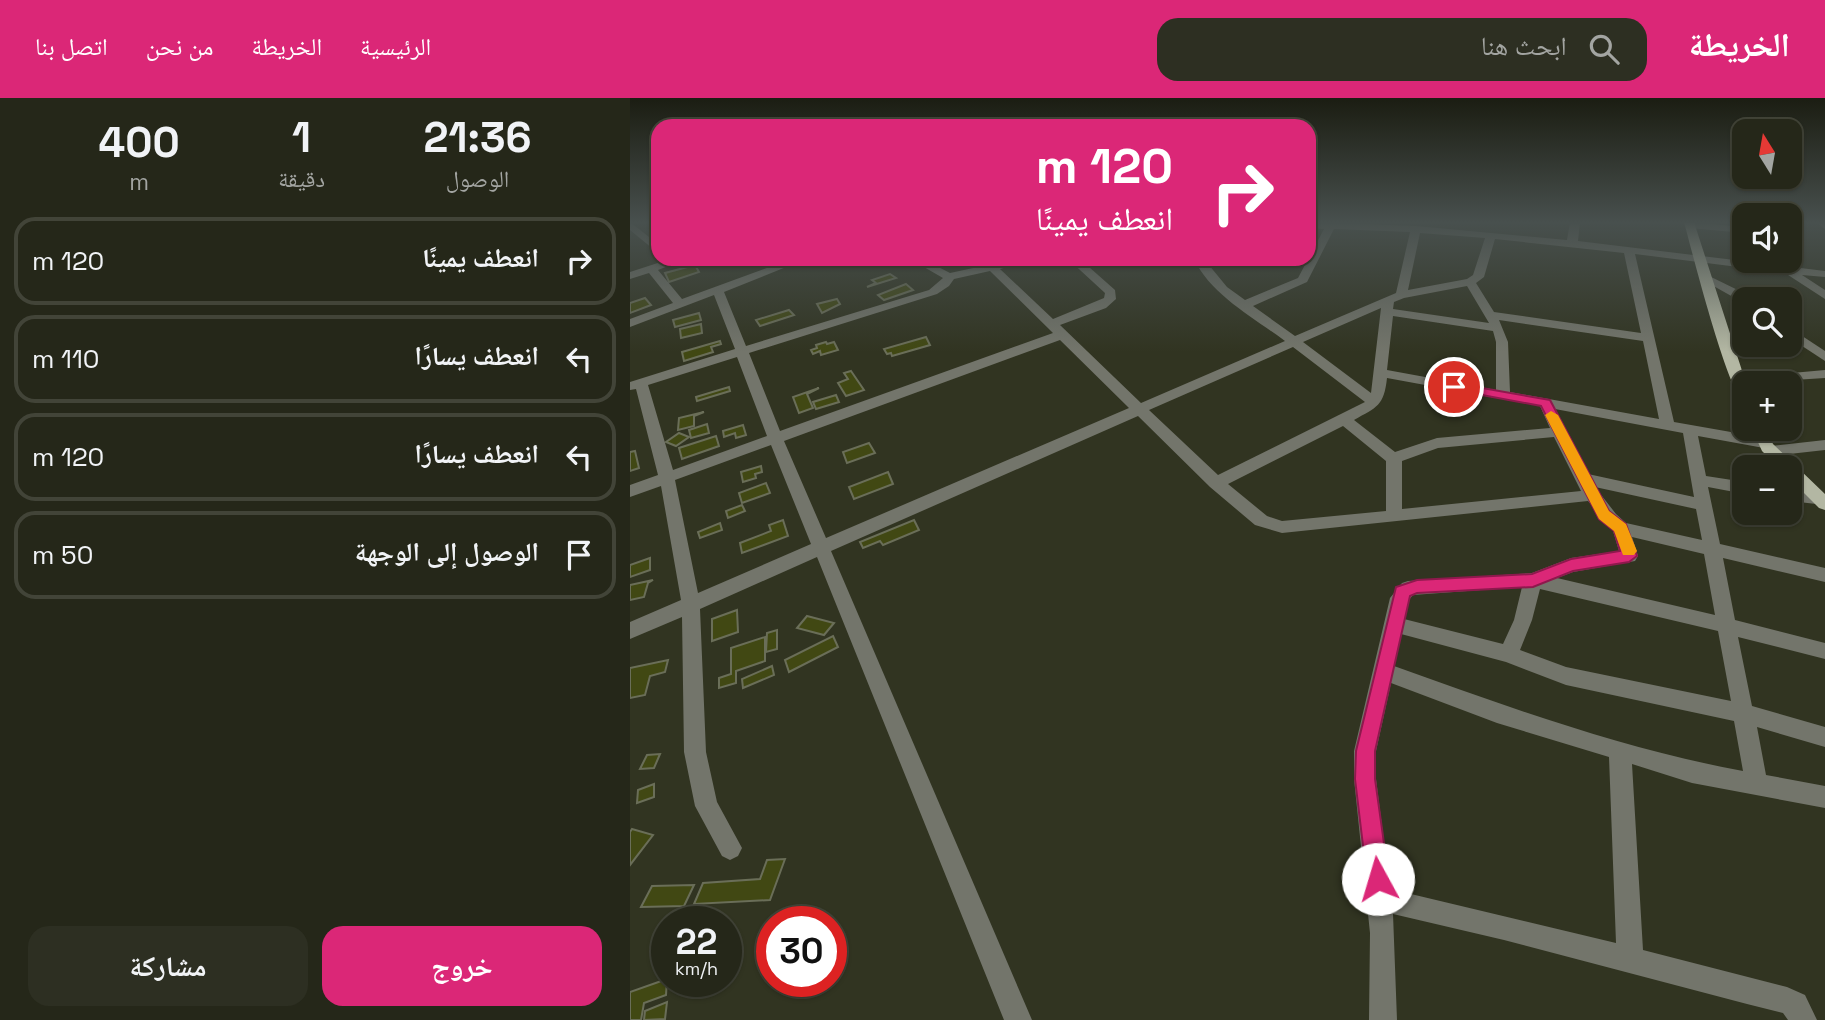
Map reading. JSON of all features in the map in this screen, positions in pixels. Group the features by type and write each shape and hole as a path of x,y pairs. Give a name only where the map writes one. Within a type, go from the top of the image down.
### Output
{"main road":[{"path":"1700,265 1734,371"},
{"path":"1765,441 1777,455"},
{"path":"1802,482 1823,502"}],"street":[{"path":"1216,483 1375,402 1392,303 1404,265"},
{"path":"630,631 1296,342 1392,303 1470,282 1478,277 1482,265"},
{"path":"1632,265 1667,424"},
{"path":"630,276 659,266"},
{"path":"630,323 782,266"},
{"path":"927,266 940,274 950,275 1001,266"},
{"path":"630,491 775,439 1058,329 1110,299 1111,292 1081,266"},
{"path":"1203,266 1212,280 1375,402"},
{"path":"1244,305 1303,279 1310,266"},
{"path":"993,268 1138,410 1216,483 1261,520 1282,527 1593,495"},
{"path":"651,269 680,304"},
{"path":"1802,272 1825,274"},
{"path":"1791,273 1825,295"},
{"path":"730,848 706,806 695,752 691,606 667,478 636,385 933,292 945,284 950,275"},
{"path":"1705,277 1732,291"},
{"path":"1470,282 1498,328 1502,342 1503,395"},
{"path":"718,290 775,439 1018,1020"},
{"path":"1392,303 1498,328"},
{"path":"1491,315 1648,338"},
{"path":"1802,341 1825,357"},
{"path":"1381,373 1732,435"},
{"path":"1802,376 1825,374"},
{"path":"1545,403 1604,515 1621,528 1825,575"},
{"path":"1344,420 1393,458 1396,466 1394,516"},
{"path":"1689,428 1757,785"},
{"path":"1393,458 1437,443 1560,432"},
{"path":"1765,441 1825,445"},
{"path":"1584,479 1704,505"},
{"path":"1699,480 1732,486"},
{"path":"1802,498 1823,502"},
{"path":"1533,580 1571,565 1629,556 1621,528"},
{"path":"1508,654 1523,620 1533,580"},
{"path":"1382,1020 1383,933 1365,765 1399,598 1408,589 1489,581 1533,580 1623,598 1825,651"},
{"path":"1394,624 1508,654 1566,676 1745,714 1825,737"},
{"path":"1385,672 1497,713 1692,772 1825,797"},
{"path":"1620,751 1630,960"},
{"path":"1380,899 1504,925 1707,978 1787,1001 1795,1005 1803,1020"}],"building":[{"path":"691,266 696,266 699,272 669,282 665,273"},
{"path":"890,274 896,278 867,287 876,283 872,280"},
{"path":"906,284 913,290 884,300 878,295"},
{"path":"645,298 651,305 630,313 630,303"},
{"path":"837,299 840,304 822,313 817,304"},
{"path":"789,310 794,315 760,326 756,320"},
{"path":"699,313 701,320 675,327 673,320"},
{"path":"701,324 702,333 681,338 680,329"},
{"path":"926,337 930,345 892,356 884,349"},
{"path":"720,341 721,344 711,347 713,352 684,361 682,352"},
{"path":"834,342 838,350 821,355 820,351 813,354 811,350 817,348 816,345"},
{"path":"851,371 864,390 846,396 838,383 848,379 844,373"},
{"path":"729,387 730,391 697,401 696,397"},
{"path":"819,388 807,394 813,408 799,413 793,397"},
{"path":"836,395 839,402 816,409 813,402"},
{"path":"704,412 694,416 694,426 678,430 679,418"},
{"path":"707,424 709,433 691,438 689,430"},
{"path":"743,425 746,435 736,438 735,433 724,437 723,431"},
{"path":"679,433 689,437 676,446 666,442"},
{"path":"716,436 719,446 682,459 679,448"},
{"path":"869,443 875,453 847,463 843,452"},
{"path":"635,451 639,468 630,471 630,452"},
{"path":"761,466 762,472 755,474 756,478 743,482 741,472"},
{"path":"888,472 893,484 854,499 849,487"},
{"path":"766,483 770,493 742,503 739,493"},
{"path":"742,505 745,511 728,518 726,511"},
{"path":"783,520 788,536 742,553 740,543 771,531 769,525"},
{"path":"914,520 919,530 883,545 880,541 863,548 860,542"},
{"path":"720,523 722,530 700,538 698,532"},
{"path":"650,558 650,570 630,577 630,565"},
{"path":"653,580 648,583 644,597 630,600 630,585"},
{"path":"737,610 738,632 712,641 712,619"},
{"path":"807,616 834,623 824,635 797,628"},
{"path":"777,630 777,649 766,652 767,633"},
{"path":"833,636 838,647 789,672 785,660"},
{"path":"765,637 765,661 736,671 736,683 719,688 719,678 731,674 731,648"},
{"path":"668,660 665,672 650,676 645,695 630,698 630,668"},
{"path":"772,666 774,675 743,688 742,679"},
{"path":"660,754 654,768 640,769 647,755"},
{"path":"654,784 654,797 637,803 638,790"},
{"path":"632,829 653,835 630,865 630,832"},
{"path":"785,859 770,900 694,904 703,883 760,879 767,860"},
{"path":"694,885 684,906 641,907 652,886"},
{"path":"651,985 651,997 660,997 644,1003 641,1020 630,1020 630,992"},
{"path":"667,1002 665,1019 644,1020 645,1011"}],"slow traffic":[{"path":"1551,415 1604,515 1621,528 1629,551"}],"route":[{"path":"1378,879 1365,779 1366,751 1402,592 1417,587 1533,580 1571,565 1629,556 1621,528 1604,515 1545,403 1454,387"}]}
